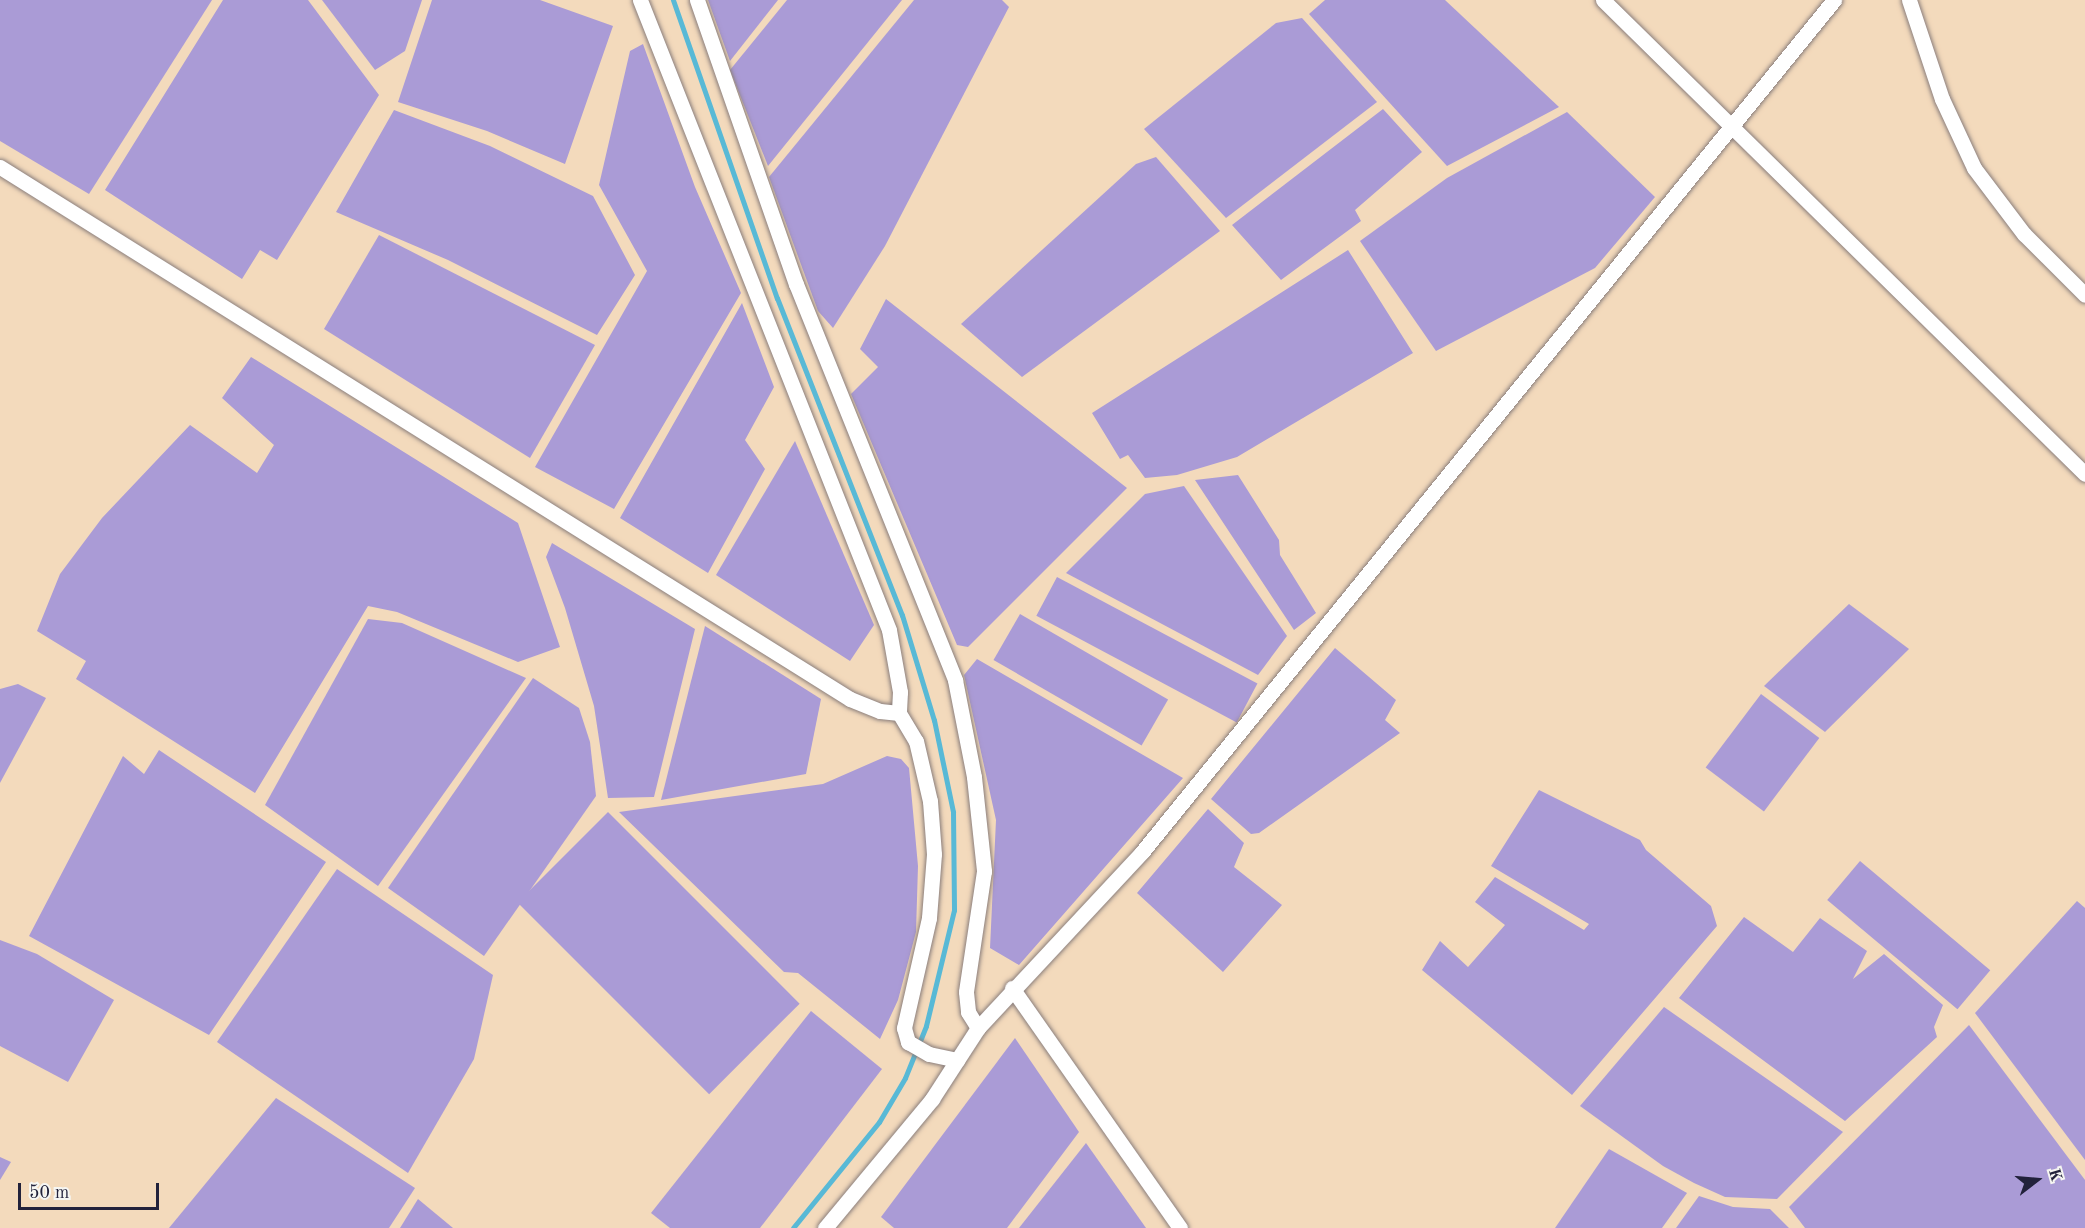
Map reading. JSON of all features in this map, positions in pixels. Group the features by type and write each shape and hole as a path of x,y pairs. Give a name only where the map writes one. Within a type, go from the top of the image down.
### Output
{"street":[{"path":"640,0 889,630 900,692 899,713 916,741 930,801 934,854 929,918 904,1028 908,1042 929,1054 957,1060"},
{"path":"697,0 796,284 955,680 975,777 984,871 966,992 968,1012 978,1028"},
{"path":"1603,0 2085,474"},
{"path":"825,1228 932,1099 978,1028 1012,988 1142,852 1674,196 1733,128 1834,0"},
{"path":"1909,0 1942,99 1974,168 2024,234 2085,295"},
{"path":"0,168 850,699 880,711 899,713"},
{"path":"1012,988 1180,1228"}],"building":[{"path":"0,0 212,0 89,194 0,141"},
{"path":"223,0 308,0 379,95 277,260 260,250 242,279 105,190"},
{"path":"322,0 422,0 405,51 375,70"},
{"path":"432,0 540,0 613,26 565,164 487,131 398,102"},
{"path":"708,0 778,0 730,61"},
{"path":"787,0 902,0 768,166 730,70"},
{"path":"914,0 1002,0 1009,7 885,246 833,328 818,311 769,177"},
{"path":"1325,0 1445,0 1559,107 1447,166 1309,14"},
{"path":"1302,18 1377,102 1226,218 1144,129 1276,23"},
{"path":"643,44 695,187 741,293 614,509 535,467 647,271 599,185 630,51"},
{"path":"1383,109 1422,152 1355,210 1361,221 1281,280 1232,225"},
{"path":"394,110 490,146 593,196 635,275 597,335 448,260 336,212"},
{"path":"1567,112 1655,197 1595,268 1436,351 1360,241 1447,178"},
{"path":"1156,157 1220,231 1022,377 961,324 1136,164"},
{"path":"379,235 595,345 530,458 324,329"},
{"path":"1348,250 1413,353 1237,457 1177,475 1145,478 1128,455 1120,459 1092,413"},
{"path":"886,299 1127,488 968,647 957,645 851,394 878,367 860,349"},
{"path":"742,303 774,387 745,440 765,469 708,573 620,518"},
{"path":"251,357 518,523 560,647 518,662 397,612 368,606 255,793 76,679 86,661 37,631 60,574 102,518 190,425 257,473 274,445 222,398"},
{"path":"795,441 874,625 850,661 716,575"},
{"path":"1238,475 1279,540 1280,555 1316,613 1294,630 1195,480"},
{"path":"1184,486 1287,636 1258,675 1066,573 1145,494"},
{"path":"552,543 695,629 654,797 608,798 594,706 565,608 546,557"},
{"path":"1057,577 1257,684 1237,722 1036,616"},
{"path":"1849,604 1909,649 1825,732 1764,686"},
{"path":"1020,614 1168,700 1142,745 994,660"},
{"path":"368,619 402,623 526,678 378,886 265,805"},
{"path":"705,626 821,699 806,774 661,800"},
{"path":"1335,648 1396,700 1385,720 1400,733 1259,833 1251,834 1211,799"},
{"path":"977,659 1183,778 1019,965 990,948 996,820 964,675"},
{"path":"533,678 579,708 590,742 596,796 484,956 388,888"},
{"path":"18,684 46,698 0,783 0,689"},
{"path":"1761,694 1819,738 1764,811 1706,767"},
{"path":"159,750 326,862 209,1035 29,936 123,756 144,774"},
{"path":"887,756 901,759 909,768 918,866 916,932 898,1000 880,1039 798,973 784,972 619,812 823,784"},
{"path":"1539,790 1640,840 1646,850 1711,906 1717,926 1572,1095 1422,970 1440,941 1468,967 1505,925 1475,902 1495,877 1584,930 1589,924 1491,866"},
{"path":"1208,809 1244,843 1234,867 1282,905 1223,972 1137,893"},
{"path":"608,812 800,1004 709,1094 517,903"},
{"path":"1860,861 1990,970 1957,1009 1827,900"},
{"path":"337,869 493,975 474,1059 408,1173 217,1042"},
{"path":"2077,901 2085,908 2085,1160 1975,1013"},
{"path":"1744,917 1793,952 1820,918 1867,951 1853,979 1884,954 1943,1005 1934,1027 1937,1037 1845,1121 1679,998"},
{"path":"0,940 37,954 114,1000 68,1082 0,1046"},
{"path":"1664,1007 1843,1132 1777,1199 1725,1197 1694,1183 1663,1166 1580,1106"},
{"path":"811,1011 882,1069 760,1228 670,1228 651,1213"},
{"path":"1969,1025 2085,1180 2085,1228 1805,1228 1789,1207"},
{"path":"1015,1038 1079,1132 1007,1228 894,1228 881,1217"},
{"path":"276,1098 415,1188 389,1228 169,1228"},
{"path":"1086,1143 1146,1228 1019,1228"},
{"path":"1609,1149 1687,1193 1662,1228 1555,1228"},
{"path":"0,1157 11,1162 0,1180"},
{"path":"1699,1196 1733,1207 1770,1209 1789,1228 1676,1228"},
{"path":"418,1199 453,1228 400,1228"}],"waterway":[{"path":"673,0 777,298 902,615 934,720 953,812 954,910 926,1026 905,1078 879,1122 793,1228"}]}
